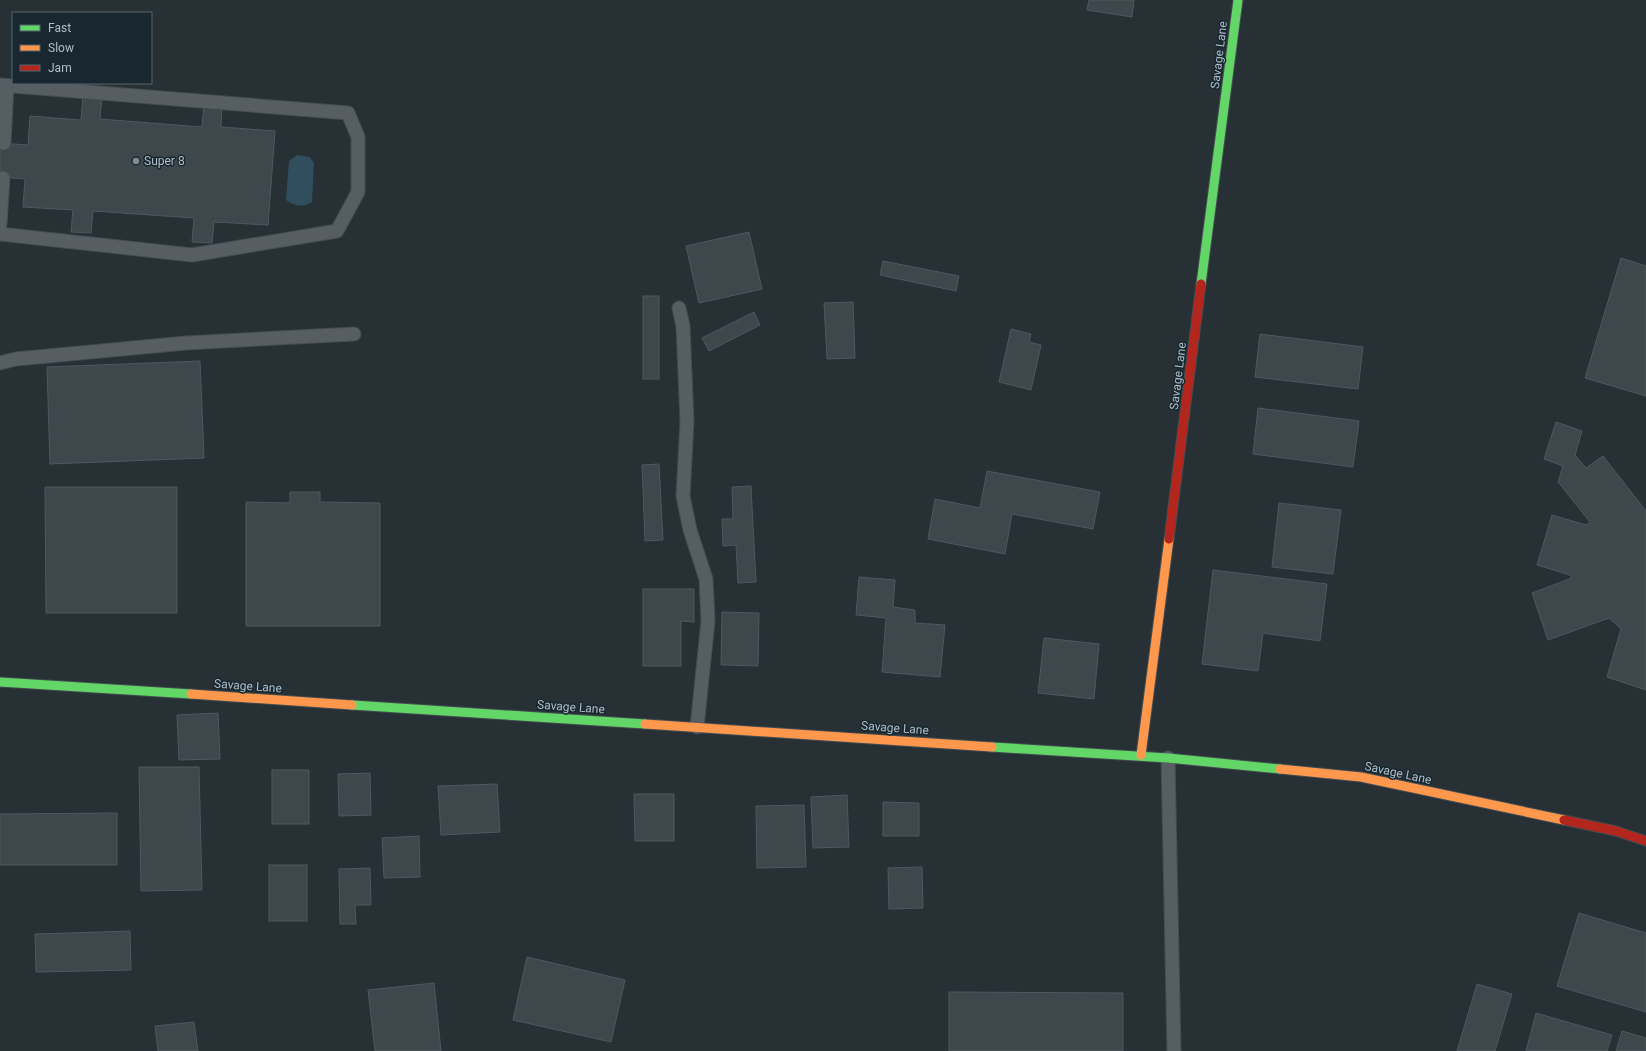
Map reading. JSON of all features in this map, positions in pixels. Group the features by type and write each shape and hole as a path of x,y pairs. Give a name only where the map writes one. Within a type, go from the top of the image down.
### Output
{"street":[{"name":"Savage Lane","path":"1141,755 1238,0"},
{"name":"Savage Lane","path":"0,682 1141,755 1361,777 1616,831 1646,841"}],"lane":[{"path":"0,234 192,255 336,231 358,192 358,137 348,113 4,86 4,143"},
{"path":"0,224 3,178"},
{"path":"679,308 683,326 688,422 683,496 690,530 706,579 708,621 697,727"},
{"path":"0,363 16,359 186,343 354,334"},
{"path":"1168,758 1174,1051"}],"water":[{"path":"297,155 310,157 314,163 312,202 301,206 292,204 286,200 289,161"}],"building":[{"path":"1089,0 1134,0 1132,17 1087,10"},
{"name":"Super 8","path":"83,95 102,96 100,119 202,127 204,102 222,103 221,127 275,131 268,225 214,222 212,243 192,242 194,218 93,211 91,233 71,232 73,210 23,207 25,179 0,177 0,143 28,145 30,116 81,120"},
{"path":"749,232 762,289 699,303 686,246"},
{"path":"1621,258 1646,266 1646,396 1585,378"},
{"path":"883,261 959,276 956,291 880,275"},
{"path":"643,296 659,296 659,379 643,379"},
{"path":"853,302 855,358 827,359 824,303"},
{"path":"754,312 760,325 709,351 702,338"},
{"path":"1011,329 1031,334 1029,342 1041,345 1031,390 999,382"},
{"path":"1260,334 1363,347 1358,389 1255,377"},
{"path":"200,361 204,458 50,464 47,367"},
{"path":"1258,408 1359,421 1353,467 1253,454"},
{"path":"1556,422 1582,431 1575,455 1586,468 1603,456 1646,511 1646,690 1607,677 1621,629 1609,618 1548,640 1532,593 1572,578 1570,575 1537,565 1552,515 1586,525 1590,522 1558,482 1563,466 1544,459"},
{"path":"659,464 663,540 645,541 642,465"},
{"path":"987,471 1100,492 1093,529 1012,514 1005,554 928,539 935,499 980,508"},
{"path":"751,486 756,582 738,583 736,545 723,546 722,519 733,519 732,487"},
{"path":"45,487 177,487 177,613 46,613"},
{"path":"290,492 320,492 320,502 380,503 380,626 246,626 246,502 290,503"},
{"path":"1279,503 1341,510 1333,574 1272,567"},
{"path":"1213,570 1327,584 1320,641 1263,633 1258,671 1202,664"},
{"path":"859,577 895,580 893,607 915,610 915,623 945,625 940,677 882,672 886,618 856,615"},
{"path":"643,589 694,589 694,622 681,621 681,666 643,666"},
{"path":"722,612 759,613 758,666 721,665"},
{"path":"1044,638 1099,644 1094,699 1038,693"},
{"path":"218,713 220,759 179,760 177,715"},
{"path":"139,767 199,767 202,890 141,891"},
{"path":"272,770 309,770 309,824 272,824"},
{"path":"370,773 371,815 339,816 338,774"},
{"path":"497,784 500,832 441,835 438,786"},
{"path":"634,794 674,794 674,841 635,841"},
{"path":"847,795 849,847 813,848 811,797"},
{"path":"883,802 919,803 919,836 883,836"},
{"path":"804,805 806,867 757,868 756,806"},
{"path":"117,813 117,865 0,865 0,814"},
{"path":"419,836 420,877 384,878 382,838"},
{"path":"269,865 307,865 307,921 269,921"},
{"path":"922,867 923,908 889,909 888,868"},
{"path":"370,868 371,905 355,905 356,924 340,924 339,869"},
{"path":"1579,913 1646,933 1646,1012 1557,986"},
{"path":"130,931 131,970 36,972 35,934"},
{"path":"527,957 625,980 611,1042 513,1020"},
{"path":"434,983 441,1051 375,1051 368,990"},
{"path":"1477,984 1512,994 1495,1051 1457,1051"},
{"path":"949,992 1123,993 1123,1051 949,1051"},
{"path":"1536,1013 1612,1035 1607,1051 1526,1051"},
{"path":"194,1022 198,1051 158,1051 155,1026"},
{"path":"1622,1031 1646,1038 1646,1051 1616,1051"}],"traffic: fast":[{"path":"1201,284 1238,0"},
{"path":"0,682 191,694"},
{"path":"352,705 645,724"},
{"path":"992,747 1168,758 1280,769"}],"traffic: slow":[{"path":"1141,755 1169,539"},
{"path":"191,694 352,705"},
{"path":"645,724 992,747"},
{"path":"1280,769 1361,777 1564,820"}],"traffic: jam":[{"path":"1169,539 1201,284"},
{"path":"1564,820 1616,831 1646,841"}],"place":[{"name":"Super 8","path":"136,161"}]}
